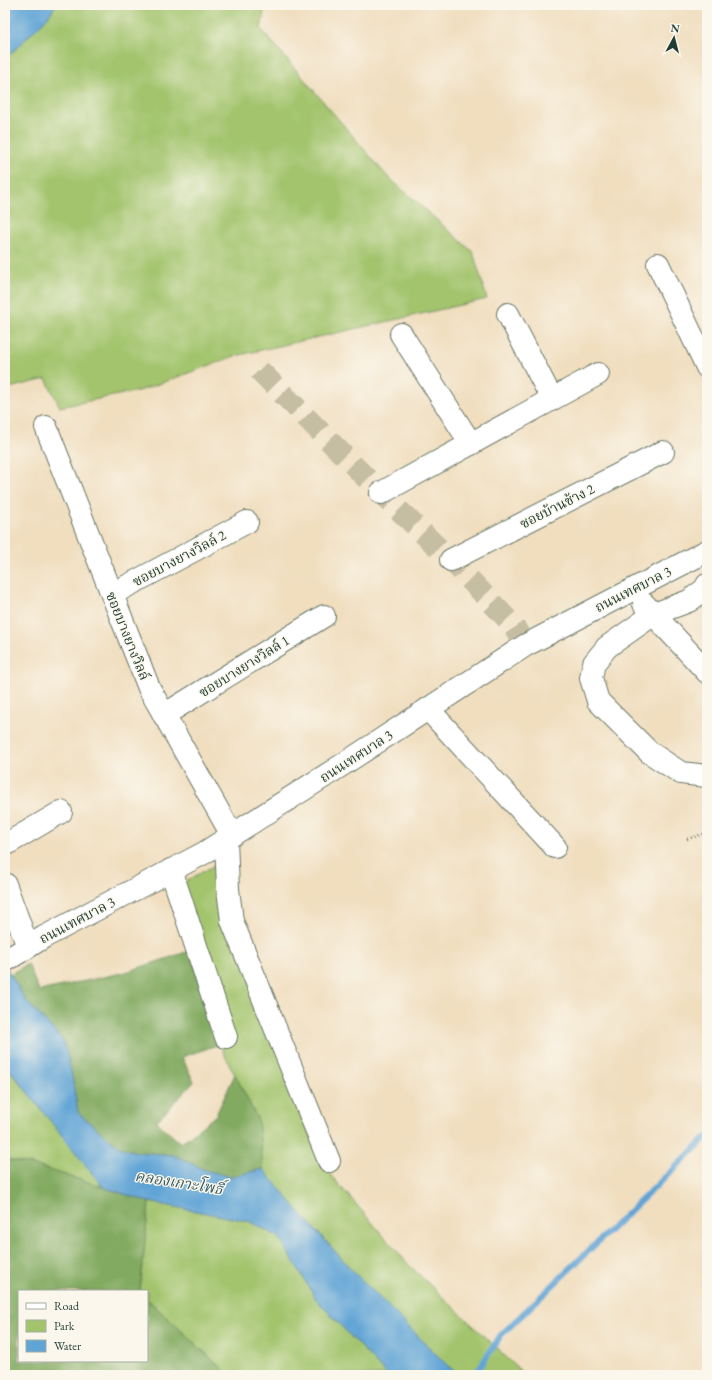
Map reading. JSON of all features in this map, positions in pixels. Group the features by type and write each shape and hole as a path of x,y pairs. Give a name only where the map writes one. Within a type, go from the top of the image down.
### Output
{"street":[{"path":"658,264 707,367"},
{"path":"508,314 552,399"},
{"path":"401,334 470,444"},
{"path":"381,494 598,374"},
{"name":"ซอยบางยางวิลล์","path":"46,427 149,688 229,837"},
{"name":"ซอยบ้านช้าง 2","path":"451,560 663,452"},
{"name":"ซอยบางยางวิลล์ 2","path":"112,594 247,522"},
{"name":"ถนนเทศบาล 3","path":"15,955 51,934 204,853 526,645 631,590 706,556"},
{"path":"707,585 705,590 689,601 654,614 607,647 594,664 591,678 598,701 649,752 681,773 707,776"},
{"path":"631,590 704,663"},
{"name":"ซอยบางยางวิลล์ 1","path":"164,715 324,616"},
{"path":"428,709 555,847"},
{"path":"5,845 61,812"},
{"path":"229,837 228,889 232,921 329,1161"},
{"path":"171,870 226,1037"},
{"path":"5,884 15,955"}],"path":[{"path":"687,839 707,834"}],"green space":[{"path":"56,5 265,5 261,29 387,176 473,252 487,299 235,356 142,390 60,407 46,379 5,389 5,59 47,18"},
{"path":"215,865 320,1163 409,1265 525,1375 459,1375 448,1366 352,1270 263,1169 258,1120 223,1052 168,891"},
{"path":"189,951 220,1044 182,1057 194,1082 156,1122 181,1143 216,1115 235,1074 258,1120 263,1169 231,1177 205,1170 173,1155 136,1152 119,1147 78,1113 71,1071 63,1040 26,1001 10,974 28,964 39,991 126,972"},
{"path":"5,1064 103,1187 40,1167 5,1159"},
{"path":"5,1159 40,1167 149,1202 140,1290 18,1290 18,1362 148,1362 148,1300 229,1375 5,1375"},
{"path":"149,1202 248,1221 280,1237 316,1299 387,1375 229,1375 148,1300 148,1290 140,1290"}],"water":[{"path":"5,5 56,5 47,18 5,59"},
{"name":"คลองเกาะโพธิ์","path":"5,965 26,1001 63,1040 71,1071 78,1113 119,1147 136,1152 173,1155 205,1170 231,1177 263,1169 352,1270 448,1366 459,1375 387,1375 316,1299 279,1237 248,1221 149,1202 103,1187 5,1064"}],"waterway":[{"path":"475,1375 501,1335 707,1137"}],"tunnel":[{"path":"259,370 381,493 451,560 512,624 526,645"}]}
